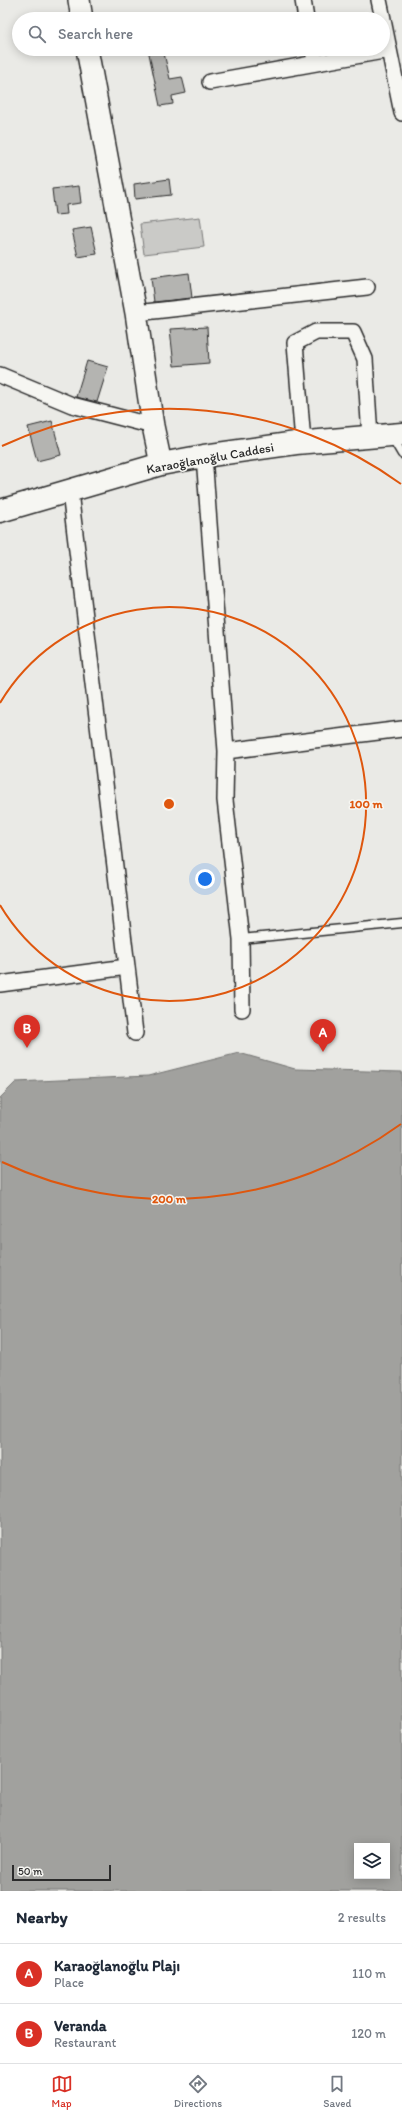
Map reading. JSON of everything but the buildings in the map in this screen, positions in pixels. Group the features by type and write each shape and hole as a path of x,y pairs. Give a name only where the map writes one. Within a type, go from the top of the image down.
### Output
{"main road":[{"name":"Karaoğlanoğlu Caddesi","path":"0,511 70,492 161,464 204,456 303,442 388,435"}],"street":[{"path":"79,0 81,12"},
{"path":"303,0 305,12"},
{"path":"379,0 382,12"},
{"path":"390,55 402,113"},
{"path":"88,56 136,313 153,426 161,464"},
{"path":"210,82 314,56"},
{"path":"136,313 367,287"},
{"path":"303,442 295,343 316,332 353,332 365,359 388,435"},
{"path":"0,375 72,405 153,426"},
{"path":"204,456 226,751 225,800 241,939 242,1009"},
{"path":"70,492 135,1033"},
{"path":"226,751 402,729"},
{"path":"0,984 127,967"}],"lane":[{"path":"388,435 402,454"},
{"path":"241,939 402,924"}],"shaded area":[{"path":"200,217 204,247 144,254 140,224"},
{"path":"239,1053 295,1069 402,1072 402,1891 0,1891 0,1098 16,1082 148,1076"}],"place":[{"name":"Veranda","path":"27,1048"},
{"name":"Karaoğlanoğlu Plajı","path":"323,1052"}]}
